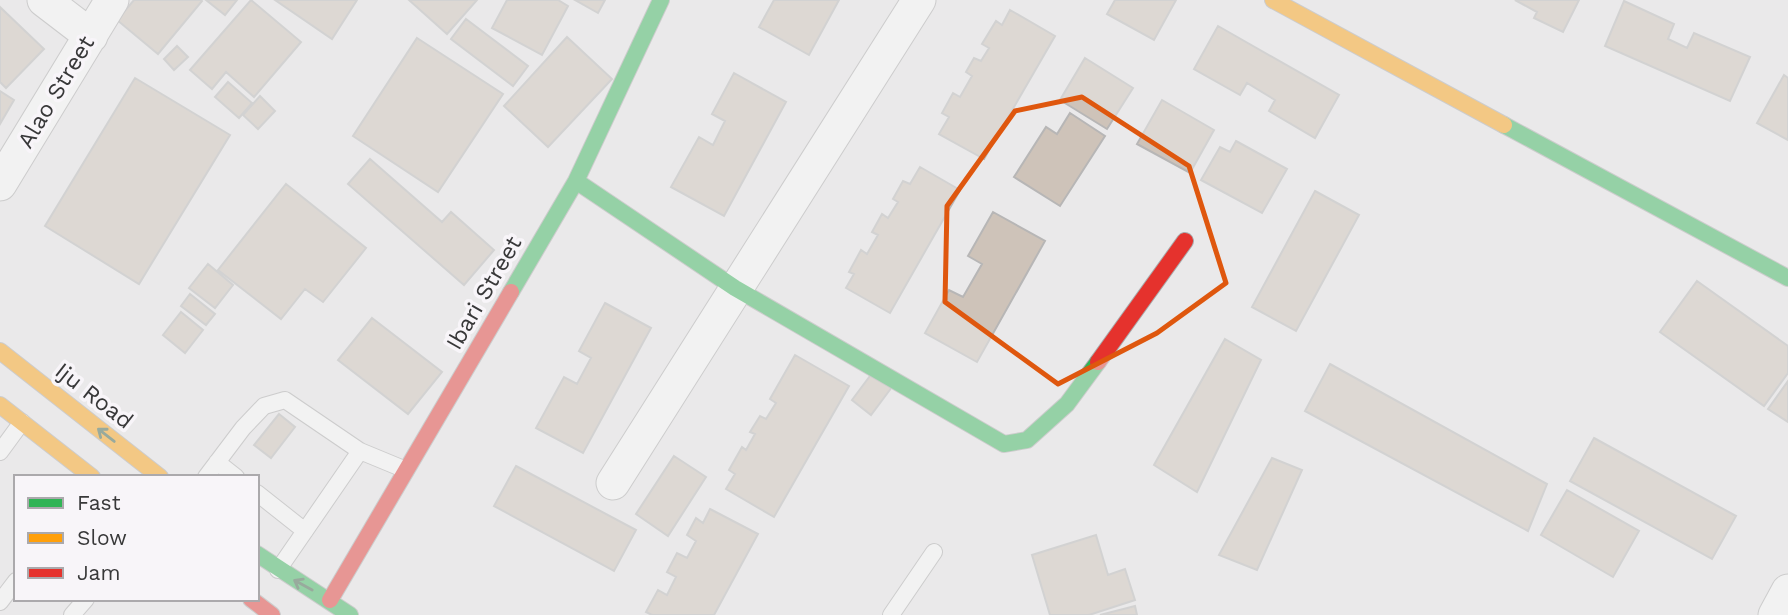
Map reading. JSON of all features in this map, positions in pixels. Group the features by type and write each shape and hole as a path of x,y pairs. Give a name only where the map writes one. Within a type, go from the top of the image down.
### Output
{"street":[{"path":"44,0 91,36"},
{"name":"Alao Street","path":"0,184 112,0"},
{"name":"Ibari Street","path":"330,600 576,181 661,0"},
{"path":"614,483 919,0"},
{"path":"1273,0 1788,278"},
{"path":"576,181 735,288 1004,444 1027,440 1067,404 1185,241"},
{"name":"Iju Road","path":"0,351 157,475"},
{"path":"0,405 89,475"},
{"path":"259,556 278,571 330,600 350,615"},
{"path":"1775,615 1788,591"},
{"path":"254,601 272,615"}],"lane":[{"path":"207,475 264,406 285,400 360,451 406,470"},
{"path":"0,452 22,422"},
{"path":"278,571 360,451"},
{"path":"217,462 233,475"},
{"path":"259,495 305,531"},
{"path":"891,615 934,552"},
{"path":"0,602 14,584"},
{"path":"72,615 84,601"}],"highlighted area":[{"path":"1082,97 1189,166 1226,283 1157,333 1058,384 945,302 947,206 1015,111"}],"building":[{"path":"134,0 202,1 158,54 117,20"},
{"path":"206,0 237,0 225,15"},
{"path":"251,0 301,42 254,97 226,72 212,89 190,70"},
{"path":"275,0 357,0 332,39"},
{"path":"409,0 477,0 447,34"},
{"path":"507,0 558,0 568,6 542,55 492,28"},
{"path":"575,0 605,0 598,13"},
{"path":"774,0 839,0 809,55 759,27"},
{"path":"1115,0 1176,0 1154,40 1107,14"},
{"path":"1515,0 1579,0 1563,32 1534,18 1537,12"},
{"path":"1624,1 1674,24 1668,39 1687,48 1694,33 1750,57 1730,101 1605,46"},
{"path":"0,7 44,49 6,88 0,82"},
{"path":"1010,10 1055,36 984,159 939,134 949,117 942,113 953,93 960,97 972,76 966,72 974,58 981,61 989,48 982,44 996,21 1002,25"},
{"path":"466,19 528,66 513,86 451,39"},
{"path":"1218,26 1339,95 1315,138 1269,111 1275,100 1247,83 1240,95 1194,69"},
{"path":"567,37 612,79 548,147 504,106"},
{"path":"417,38 503,94 438,192 353,136"},
{"path":"177,46 188,57 174,70 164,59"},
{"path":"1085,58 1133,88 1107,129 1060,100"},
{"path":"734,73 786,102 724,216 671,187 699,137 713,145 725,121 712,114"},
{"path":"1784,75 1788,78 1788,140 1757,123"},
{"path":"135,78 230,135 139,284 45,226"},
{"path":"228,82 252,103 239,118 215,97"},
{"path":"0,91 14,100 0,124"},
{"path":"260,96 275,111 258,129 243,115"},
{"path":"1162,100 1214,130 1190,173 1137,144"},
{"path":"1070,113 1105,136 1060,206 1014,177 1046,127 1057,134"},
{"path":"1236,141 1287,169 1262,213 1201,180 1220,147 1230,152"},
{"path":"370,159 442,222 451,212 494,250 464,285 348,184"},
{"path":"920,167 960,190 890,313 846,288 854,274 849,272 861,250 867,254 878,235 872,232 882,214 888,218 898,202 893,199 903,181 910,184"},
{"path":"286,184 366,248 323,302 305,289 281,319 218,270"},
{"path":"1315,191 1359,215 1296,331 1252,307"},
{"path":"993,212 1045,241 977,362 925,333 949,290 963,297 982,264 968,256"},
{"path":"208,264 233,285 215,308 189,288"},
{"path":"1697,281 1788,346 1788,373 1764,406 1660,332"},
{"path":"190,294 215,314 206,325 181,306"},
{"path":"605,303 651,328 583,453 536,428 564,377 577,384 591,358 579,351"},
{"path":"181,312 203,330 185,353 163,335"},
{"path":"372,318 442,372 408,414 338,360"},
{"path":"1225,339 1261,360 1197,492 1154,465"},
{"path":"795,355 849,386 774,517 726,489 735,474 729,470 742,447 746,450 755,434 750,432 760,416 766,419 776,403 770,399"},
{"path":"1330,364 1547,484 1528,531 1305,411"},
{"path":"873,372 892,387 871,415 852,400"},
{"path":"1788,381 1788,422 1768,409"},
{"path":"279,414 295,427 271,458 254,445"},
{"path":"1594,438 1736,516 1712,559 1570,481"},
{"path":"674,456 706,477 668,536 636,514"},
{"path":"1272,458 1302,470 1257,570 1219,555"},
{"path":"516,466 636,530 614,571 494,506"},
{"path":"1567,490 1639,531 1613,577 1541,535"},
{"path":"710,509 758,534 714,615 652,615 646,612 658,590 667,595 676,577 667,572 677,553 687,558 696,541 687,535 696,518 703,523"},
{"path":"1096,535 1108,575 1125,569 1135,600 1089,615 1050,615 1032,555"},
{"path":"1135,606 1137,615 1100,615"}],"traffic: fast":[{"path":"511,292 576,181 661,0"},
{"path":"1504,125 1788,278"},
{"path":"576,181 735,288 1004,444 1027,440 1067,404 1098,362"},
{"path":"259,555 350,615"}],"traffic: slow":[{"path":"1273,0 1504,125"},
{"path":"0,351 157,475"},
{"path":"0,405 89,475"}],"traffic: jam":[{"path":"1098,362 1185,241"},
{"path":"330,600 511,292"},
{"path":"254,601 272,615"}]}
